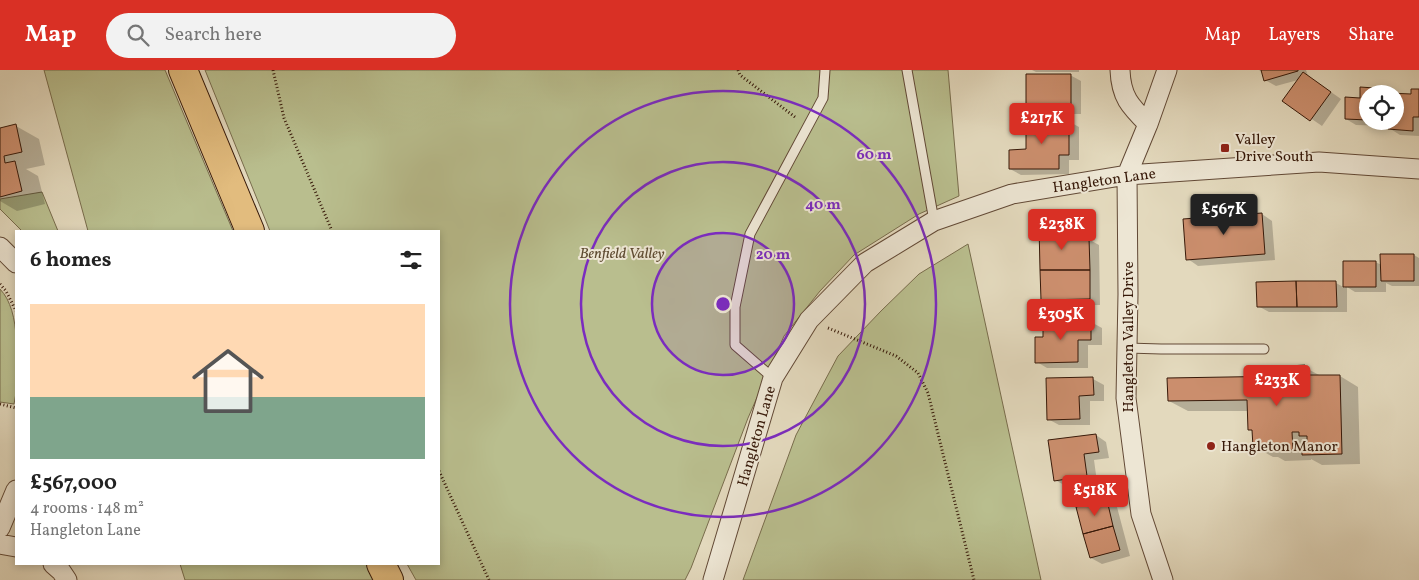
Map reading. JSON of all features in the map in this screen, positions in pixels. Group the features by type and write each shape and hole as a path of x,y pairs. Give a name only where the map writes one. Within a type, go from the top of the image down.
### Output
{"highway":[{"path":"183,70 250,230"},
{"path":"382,565 389,580"}],"street":[{"path":"1120,70 1121,86 1130,106 1148,124"},
{"name":"Hangleton Valley Drive","path":"1163,580 1140,514 1126,398 1127,175 1167,70"},
{"name":"Hangleton Lane","path":"712,580 773,378 809,320 864,263 934,222 1012,194 1127,175 1319,162 1419,169"},
{"path":"0,247 15,262"},
{"path":"0,528 15,492"},
{"path":"0,544 15,547"},
{"path":"53,565 61,571 67,580"}],"lane":[{"path":"773,378 735,345 735,307 750,234 823,98 825,70"},
{"path":"907,70 934,222"},
{"path":"1126,348 1264,349"}],"path":[{"path":"273,70 284,118 332,230"},
{"path":"738,70 740,75 808,126"},
{"path":"0,284 6,291 15,309"},
{"path":"809,320 896,356 918,373 928,394 974,580"},
{"path":"0,404 15,408"},
{"path":"440,473 488,580"}],"green space":[{"path":"44,70 165,70 233,230 88,230"},
{"name":"Benfield Valley","path":"205,70 948,70 959,196 919,214 854,255 820,291 784,336 748,418 685,580 416,580 408,565 440,565 440,230 270,230"},
{"path":"42,192 58,230 21,230 0,209 0,199"},
{"path":"968,244 1041,580 743,580 796,435 838,356 919,274"},
{"path":"0,289 7,299 15,324 15,398 14,404 0,402"},
{"path":"180,565 373,565 380,580 185,580"}],"building":[{"path":"1261,70 1298,70 1298,71 1264,81"},
{"path":"1303,72 1331,92 1310,121 1282,101"},
{"path":"1026,74 1071,74 1071,108 1026,108"},
{"path":"1411,89 1419,89 1419,117 1413,117 1413,131 1400,130 1404,130 1404,94 1411,94"},
{"path":"1345,97 1359,98 1359,120 1345,119"},
{"path":"1069,119 1069,155 1059,155 1059,169 1009,169 1009,150 1026,149 1026,120"},
{"path":"16,124 22,152 4,156 5,163 15,161 22,191 0,197 0,128"},
{"path":"1262,213 1265,254 1186,260 1183,219"},
{"path":"1039,225 1060,225 1060,238 1089,238 1090,270 1040,270"},
{"path":"1380,254 1414,254 1414,281 1381,281"},
{"path":"1343,261 1376,261 1376,287 1343,287"},
{"path":"1040,270 1090,270 1090,299 1041,300"},
{"path":"1296,281 1297,307 1257,307 1256,282"},
{"path":"1296,281 1336,281 1337,307 1297,307"},
{"path":"1043,321 1091,321 1091,340 1078,340 1078,362 1035,363 1035,337 1043,337"},
{"name":"Hangleton Manor","path":"1305,365 1305,375 1340,375 1342,454 1302,455 1302,441 1307,441 1307,436 1299,436 1299,432 1292,432 1293,450 1265,451 1264,447 1253,447 1252,430 1248,430 1247,400 1168,401 1167,378 1289,376 1289,366"},
{"path":"1093,377 1094,395 1079,396 1080,419 1047,420 1046,378"},
{"path":"1096,434 1099,452 1084,454 1087,476 1054,481 1048,440"},
{"path":"1107,500 1113,526 1083,534 1076,507"},
{"path":"1113,526 1120,550 1090,558 1083,534"}],"place":[{"name":"Valley Drive South","path":"1225,148"},
{"name":"Hangleton Manor","path":"1211,446"}]}
